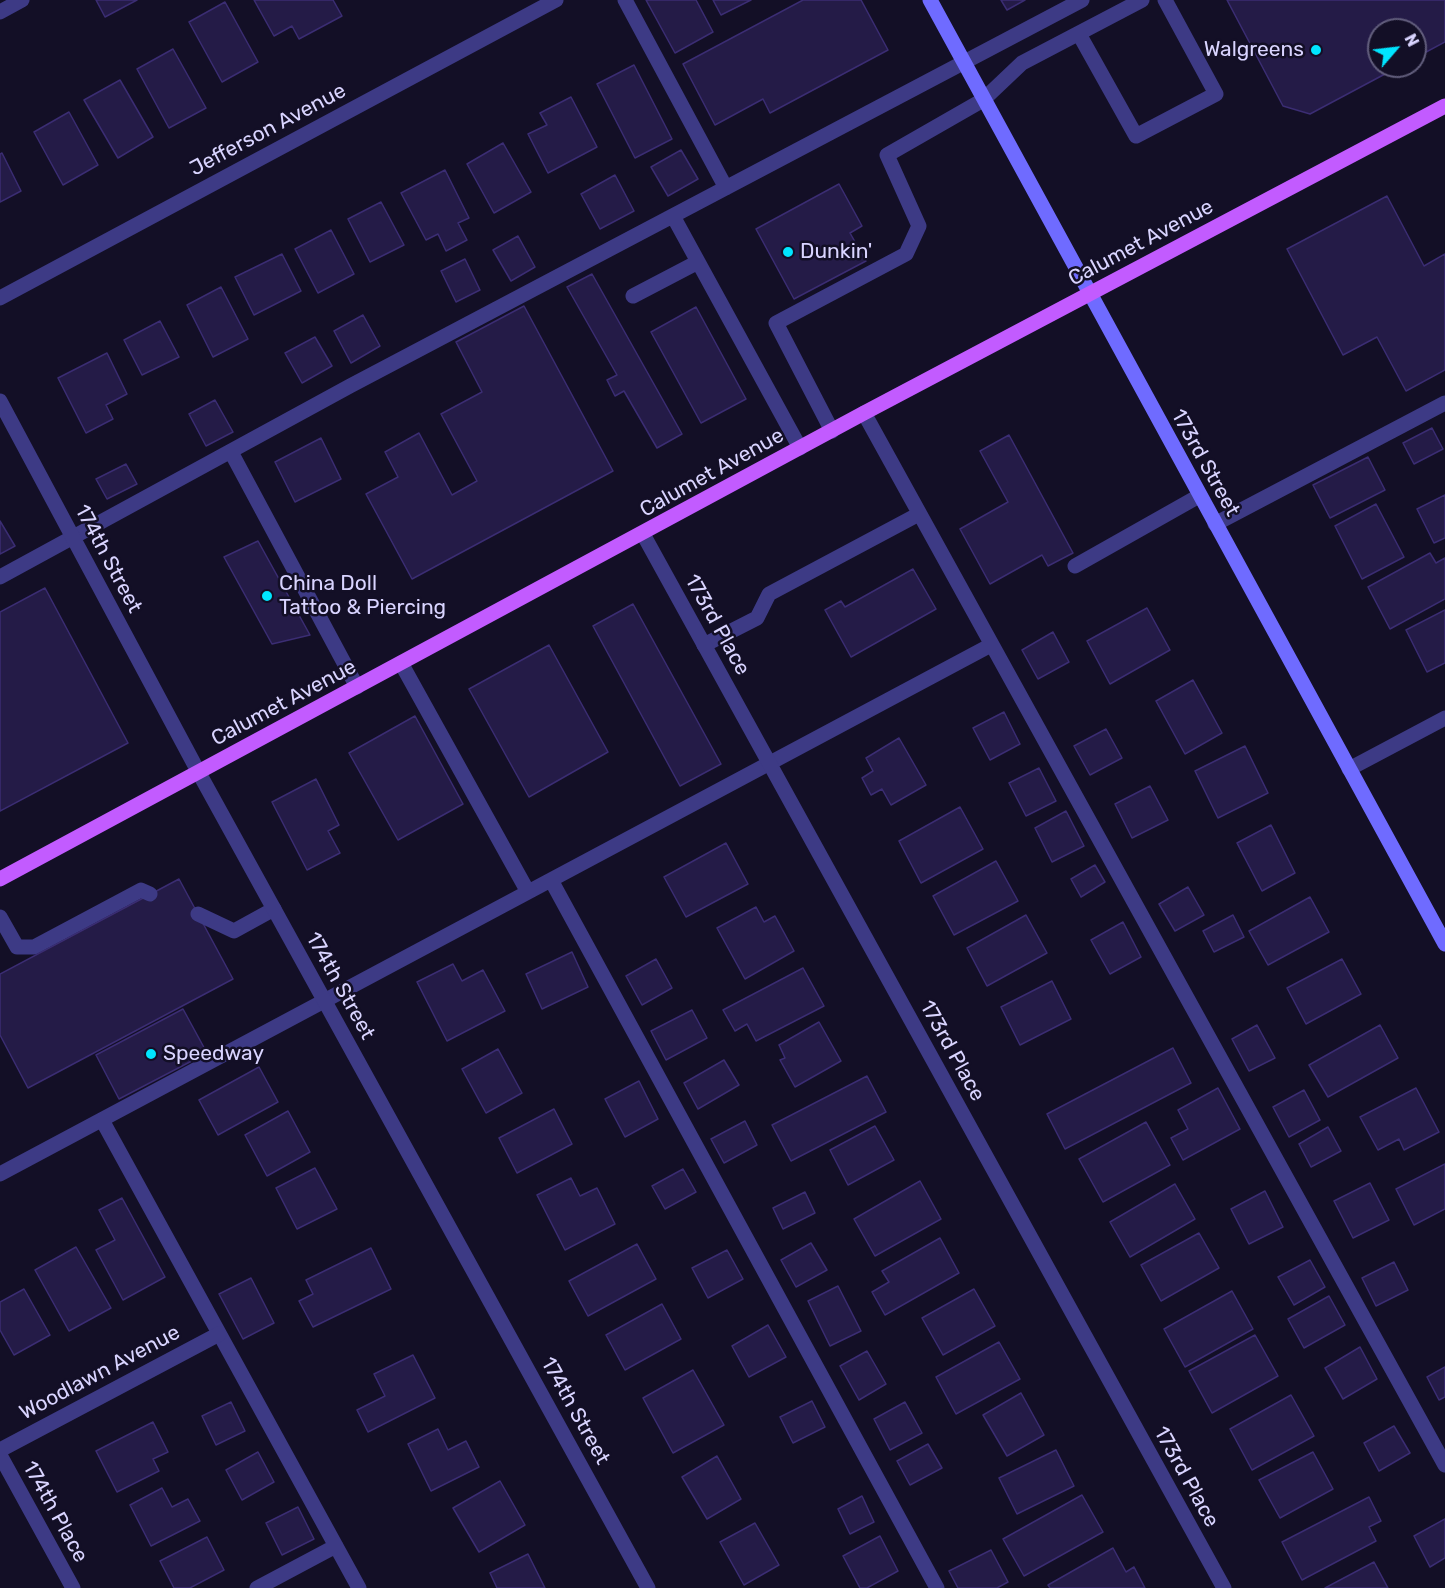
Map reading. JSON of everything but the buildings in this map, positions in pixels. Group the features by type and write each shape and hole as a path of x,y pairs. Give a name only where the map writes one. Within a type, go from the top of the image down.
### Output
{"main road":[{"name":"Calumet Avenue","path":"0,879 864,413 1445,106"}],"street":[{"path":"0,12 22,0"},
{"name":"Jefferson Avenue","path":"0,298 556,0"},
{"path":"625,0 726,188"},
{"name":"173rd Street","path":"930,0 1445,944"},
{"path":"0,578 231,452 1082,0"},
{"path":"832,431 776,323 906,254 919,226 887,155 984,100 1022,63 1142,0"},
{"path":"1079,34 1136,136 1216,94 1165,0"},
{"path":"673,216 800,448"},
{"path":"633,296 698,262"},
{"name":"174th Street","path":"0,401 199,773 648,1588"},
{"path":"1215,524 1444,406"},
{"path":"864,413 1445,1465"},
{"path":"231,452 357,687"},
{"path":"1075,566 1199,496"},
{"path":"704,645 757,618 769,594 919,514"},
{"name":"173rd Place","path":"643,534 1224,1588"},
{"path":"0,1174 991,645"},
{"path":"401,663 528,892"},
{"path":"1349,769 1445,718"},
{"path":"551,880 937,1588"},
{"path":"0,917 17,947 34,947 141,890 150,894"},
{"path":"198,914 234,931 274,909"},
{"path":"102,1120 359,1588"},
{"name":"Woodlawn Avenue","path":"0,1450 219,1334"},
{"name":"174th Place","path":"0,1455 73,1588"},
{"path":"257,1588 336,1546"}],"place":[{"name":"Walgreens","path":"1316,50"},
{"name":"Dunkin'","path":"788,252"},
{"name":"China Doll Tattoo & Piercing","path":"267,596"},
{"name":"Speedway","path":"151,1054"}]}
